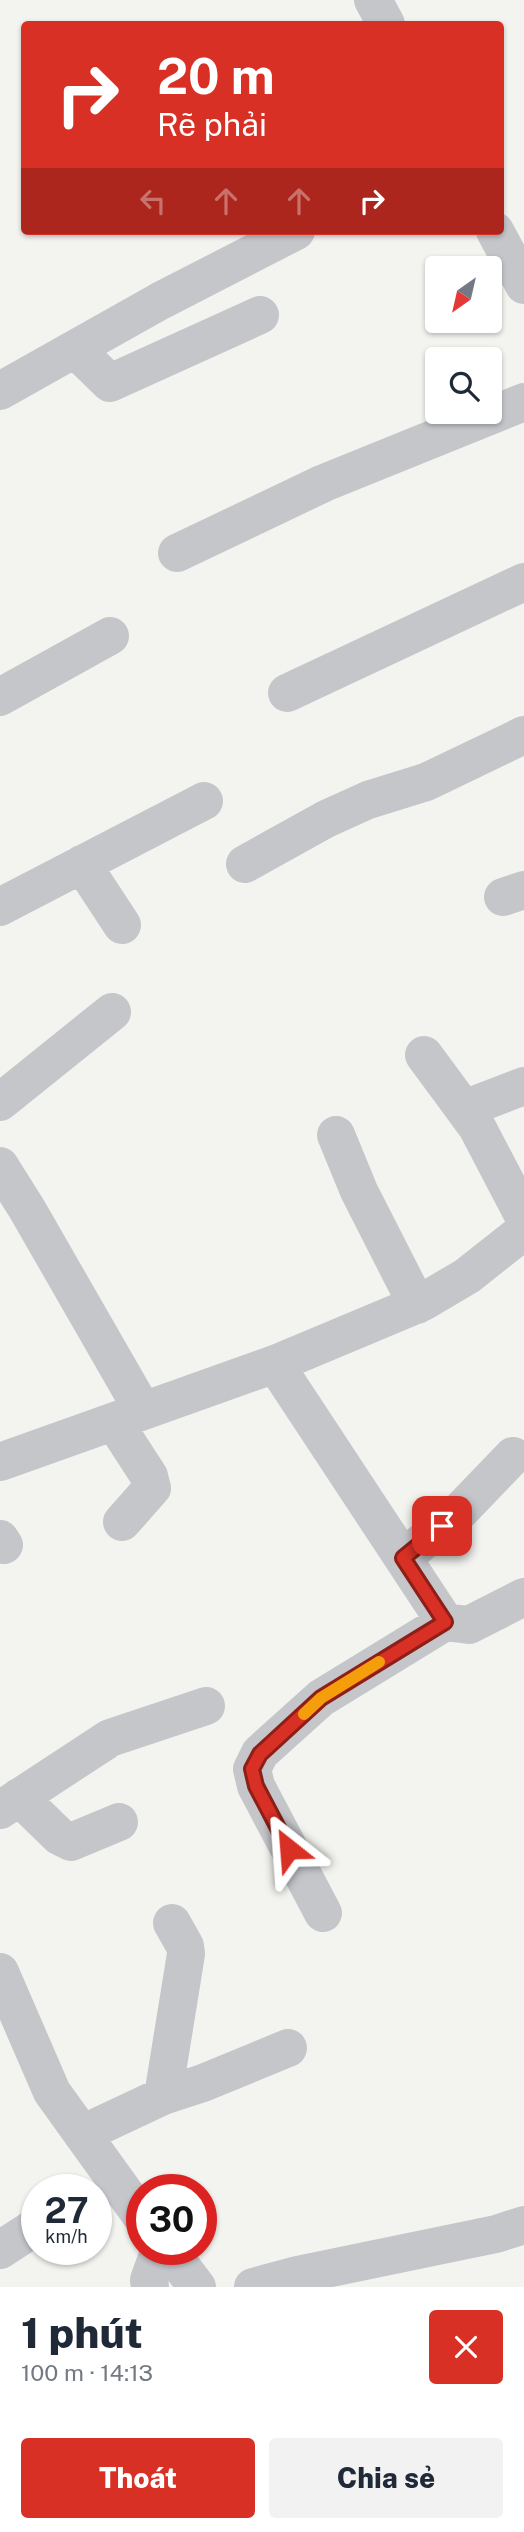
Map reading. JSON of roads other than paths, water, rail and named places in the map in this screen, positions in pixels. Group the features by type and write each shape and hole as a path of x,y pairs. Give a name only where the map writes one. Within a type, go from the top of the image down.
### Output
{"street":[{"path":"373,0 384,21"},
{"path":"0,391 160,301 288,235"},
{"path":"497,235 524,285"},
{"path":"75,349 110,383 260,315"},
{"path":"177,553 324,482 524,402"},
{"path":"287,693 524,582"},
{"path":"0,697 110,636"},
{"path":"245,864 326,819 368,800 426,782 524,735"},
{"path":"0,907 204,801"},
{"path":"82,863 122,925"},
{"path":"0,1102 112,1012"},
{"path":"424,1055 477,1127 524,1217"},
{"path":"464,1110 524,1086"},
{"path":"336,1135 359,1191 417,1305"},
{"path":"2,1173 27,1209 129,1417 152,1488 122,1522"},
{"path":"0,1462 275,1364 417,1305 467,1276 524,1231"},
{"path":"275,1364 445,1622"},
{"path":"403,1558 461,1510 513,1456"},
{"path":"323,1913 256,1786 252,1769 260,1754 321,1698 445,1622 469,1625 524,1597"},
{"path":"119,1822 71,1842 9,1803 110,1738 206,1706"},
{"path":"163,2096 186,1954 185,1946 172,1923"},
{"path":"2,1983 52,2092 82,2134 96,2174"},
{"path":"82,2134 163,2096 203,2083 288,2048"},
{"path":"112,2192 126,2204"},
{"path":"253,2287 297,2274 496,2234 524,2225"},
{"path":"0,2250 21,2236"},
{"path":"150,2287 149,2280 154,2265"},
{"path":"181,2265 197,2287"}]}
